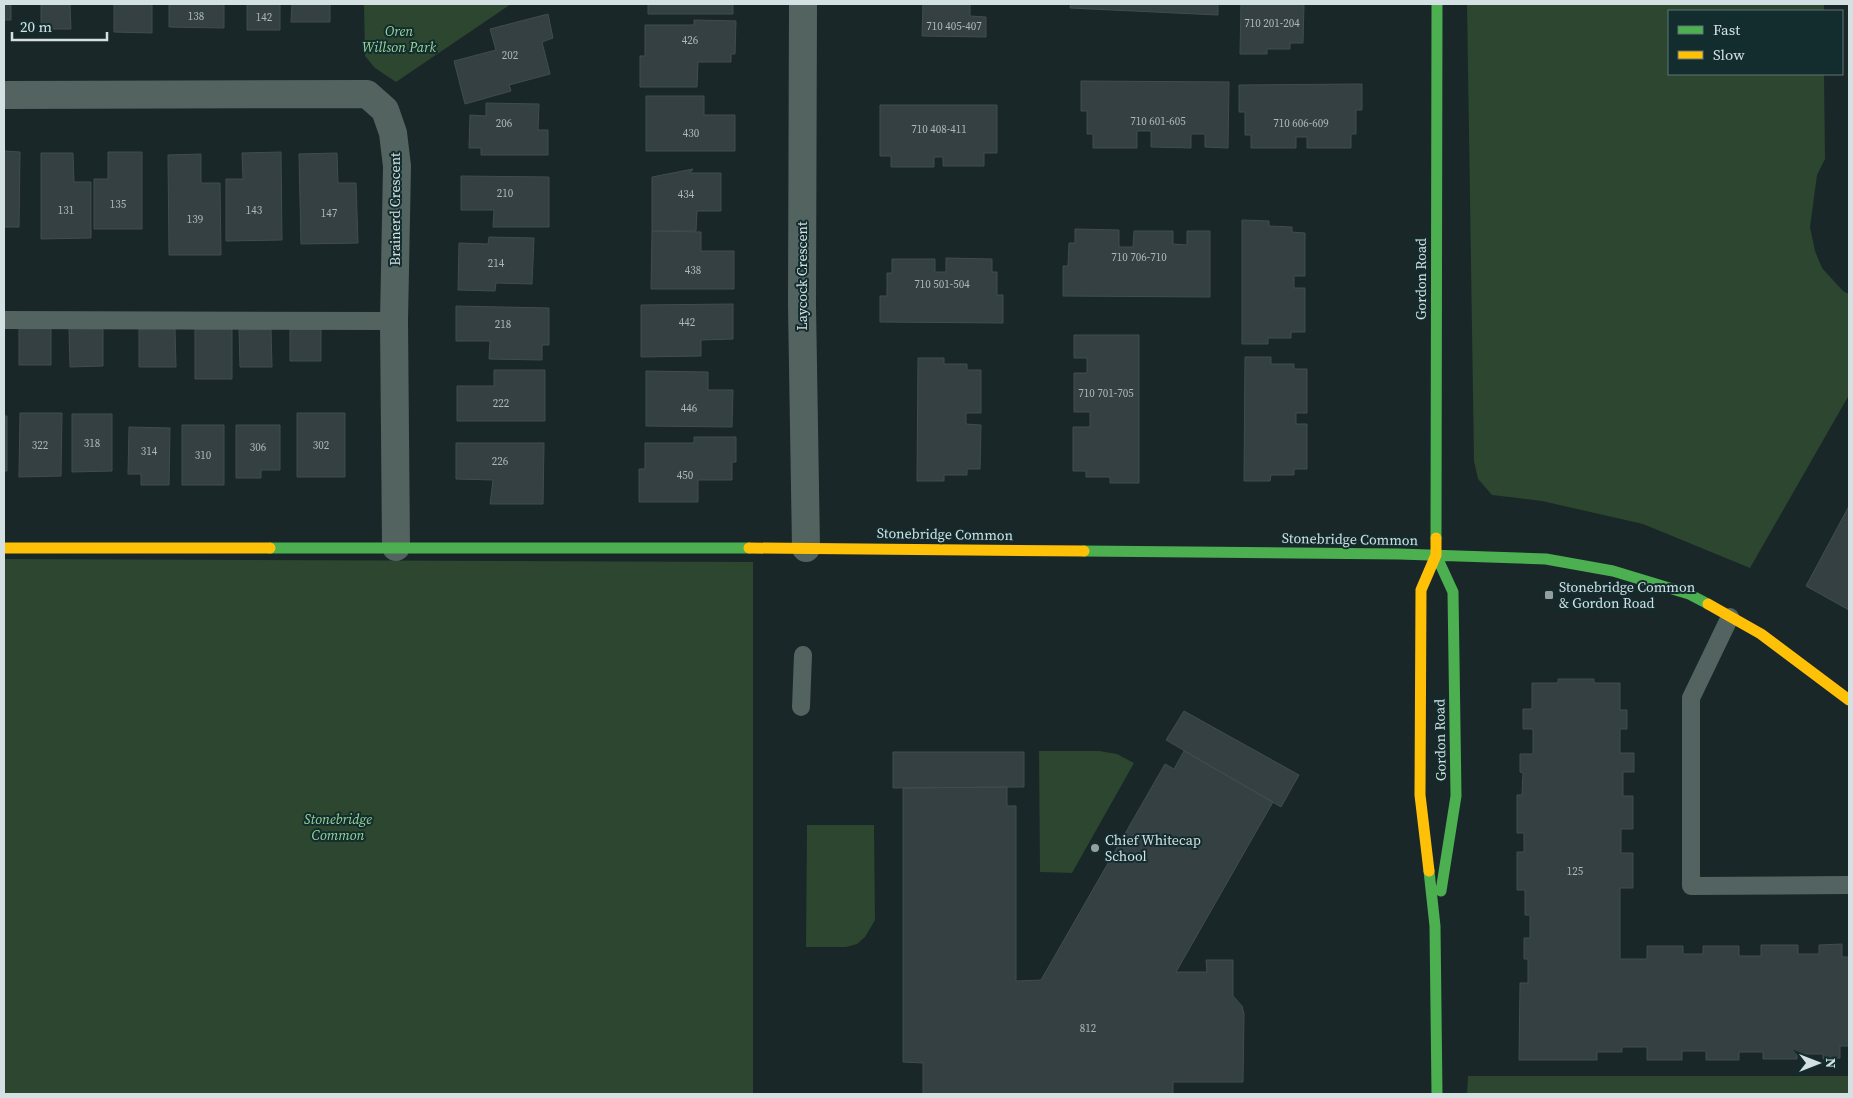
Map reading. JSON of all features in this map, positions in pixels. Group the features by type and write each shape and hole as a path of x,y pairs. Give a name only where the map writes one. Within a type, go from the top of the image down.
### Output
{"street":[{"name":"Laycock Crescent","path":"803,4 802,305 806,548"},
{"name":"Gordon Road","path":"1436,4 1436,555 1421,590 1420,785 1435,926 1437,1094"},
{"name":"Brainerd Crescent","path":"4,95 367,94 385,110 393,134 397,166 394,321 396,547"},
{"name":"Stonebridge Common","path":"4,548 806,548 1436,555 1546,559 1613,571 1683,592 1761,634 1849,700"},
{"name":"Gordon Road","path":"1435,926 1456,796 1453,592 1436,555"}],"lane":[{"path":"4,320 394,321"},
{"path":"1730,617 1692,698 1692,886 1849,886"},
{"path":"802,707 803,655"}],"green space":[{"name":"Oren Willson Park","path":"364,4 511,4 396,82 375,68 365,56"},
{"path":"1467,4 1824,4 1824,10 1668,10 1668,75 1824,75 1825,159 1817,175 1810,227 1815,251 1822,268 1843,291 1849,294 1849,395 1750,568 1643,524 1542,501 1492,495 1478,479 1474,461"},
{"name":"Stonebridge Common","path":"4,559 753,562 753,1094 4,1094"},
{"path":"1039,751 1099,751 1117,754 1134,763 1072,873 1040,872"},
{"path":"807,825 874,825 875,920 865,937 857,944 846,947 806,947"},
{"path":"1468,1076 1849,1076 1849,1094 1467,1094"}],"building":[{"path":"4,4 11,4 11,20 4,20"},
{"path":"41,4 70,4 71,29 41,29"},
{"path":"114,4 152,4 152,33 114,32"},
{"path":"169,4 224,4 224,28 169,27"},
{"path":"247,4 280,4 280,30 247,30"},
{"path":"292,4 330,4 330,22 291,22"},
{"path":"648,4 733,4 733,14 648,14"},
{"path":"923,4 970,4 970,16 986,17 986,37 922,36"},
{"path":"1071,4 1218,4 1218,15 1070,8"},
{"path":"1241,4 1304,4 1303,43 1290,43 1290,49 1267,49 1267,54 1240,54"},
{"path":"548,14 553,38 542,42 550,74 509,85 511,91 465,104 454,61 496,50 490,29"},
{"path":"694,20 736,21 735,54 731,54 731,62 698,62 697,87 640,87 640,56 645,56 645,25 694,25"},
{"path":"1081,81 1229,82 1228,148 1205,147 1205,134 1191,134 1191,148 1151,147 1151,131 1137,131 1137,148 1093,148 1093,134 1087,134 1087,111 1081,111"},
{"path":"1362,84 1362,110 1356,110 1356,134 1351,134 1351,148 1307,148 1307,137 1296,137 1296,148 1251,148 1251,135 1245,135 1245,112 1239,112 1239,85"},
{"path":"646,96 704,96 704,115 735,115 735,151 646,151"},
{"path":"486,103 539,104 538,130 548,130 548,155 481,155 481,148 469,148 470,115 486,116"},
{"path":"880,105 997,105 997,153 984,153 984,166 943,166 943,157 934,157 934,167 891,167 891,156 880,156"},
{"path":"4,151 20,152 19,227 4,227"},
{"path":"108,152 142,152 142,229 94,229 94,179 108,179"},
{"path":"281,152 282,240 226,241 226,179 243,179 242,153"},
{"path":"41,153 73,153 74,182 91,182 91,238 41,239"},
{"path":"337,153 338,183 356,183 358,243 301,244 299,154"},
{"path":"201,154 201,183 220,183 221,255 169,255 168,155"},
{"path":"693,169 690,173 721,173 721,211 697,211 696,231 652,231 652,177"},
{"path":"461,176 549,177 549,227 493,227 494,210 461,210"},
{"path":"1242,220 1269,221 1269,226 1292,227 1292,232 1305,233 1305,276 1294,276 1294,288 1305,288 1305,332 1291,332 1291,338 1268,338 1268,344 1242,344"},
{"path":"1075,229 1119,230 1119,247 1133,247 1134,231 1173,231 1173,244 1187,245 1187,231 1210,231 1210,297 1063,296 1063,266 1068,266 1069,243 1075,243"},
{"path":"652,231 701,232 701,251 734,251 734,289 651,289"},
{"path":"489,237 534,238 532,284 496,283 495,291 458,290 459,243 488,244"},
{"path":"946,258 992,259 992,272 997,272 997,295 1003,295 1003,323 880,322 880,296 887,296 887,273 892,273 892,259 935,259 935,272 946,272"},
{"path":"733,304 733,339 701,340 701,356 641,357 641,305"},
{"path":"456,306 549,308 549,345 542,345 542,360 489,359 490,341 456,341"},
{"path":"19,328 51,328 51,365 19,365"},
{"path":"69,328 103,328 103,366 70,367"},
{"path":"175,328 176,367 139,367 139,329"},
{"path":"321,328 321,361 290,361 290,329"},
{"path":"195,329 232,329 232,379 195,379"},
{"path":"271,329 272,367 240,367 239,330"},
{"path":"1074,335 1139,335 1139,483 1110,483 1110,477 1086,477 1086,471 1073,471 1073,427 1090,427 1090,412 1074,412 1074,373 1087,373 1087,358 1074,358"},
{"path":"1245,357 1271,357 1271,364 1294,364 1294,369 1307,369 1307,413 1296,413 1296,424 1307,424 1307,469 1294,469 1294,475 1271,475 1270,481 1244,481"},
{"path":"918,358 944,358 944,364 967,364 967,370 981,370 981,413 966,413 966,424 981,425 980,469 967,469 967,475 944,475 944,481 917,481"},
{"path":"494,370 545,370 545,421 457,421 457,386 494,386"},
{"path":"646,371 708,372 708,390 733,390 732,427 646,426"},
{"path":"20,413 62,413 61,476 19,477"},
{"path":"297,413 345,413 345,477 297,477"},
{"path":"72,414 112,414 112,471 72,472"},
{"path":"4,416 7,416 7,471 4,471"},
{"path":"182,425 224,425 224,485 182,485"},
{"path":"236,425 280,425 280,470 261,470 261,478 236,478"},
{"path":"129,427 170,428 169,485 141,485 141,474 128,474"},
{"path":"694,437 736,437 736,462 732,462 732,480 698,480 698,502 639,502 639,469 645,469 645,443 694,443"},
{"path":"456,443 544,443 543,504 490,504 493,480 456,479"},
{"path":"1849,506 1849,610 1806,586"},
{"path":"1558,679 1594,679 1594,683 1620,683 1620,710 1627,710 1627,729 1620,729 1620,753 1634,753 1634,772 1623,772 1623,796 1633,796 1633,829 1621,829 1621,853 1633,853 1633,888 1620,888 1620,959 1647,959 1647,946 1683,946 1683,954 1703,954 1703,946 1739,946 1739,956 1761,956 1761,945 1798,945 1798,954 1819,954 1819,945 1842,944 1842,957 1849,957 1849,1046 1840,1046 1840,1058 1823,1059 1823,1054 1797,1054 1797,1059 1763,1059 1763,1052 1739,1052 1739,1060 1706,1060 1706,1051 1682,1051 1682,1060 1647,1060 1647,1047 1622,1047 1622,1052 1597,1052 1597,1060 1519,1060 1520,983 1528,983 1528,959 1524,959 1524,938 1530,938 1530,915 1525,915 1525,890 1517,890 1517,852 1524,852 1524,833 1517,833 1517,795 1522,795 1523,773 1520,772 1520,754 1533,754 1533,729 1523,729 1523,709 1532,709 1532,683 1558,683"},
{"path":"1184,711 1299,775 1281,807 1166,740"},
{"path":"1184,751 1273,802 1176,972 1207,972 1206,960 1233,960 1233,996 1242,1006 1244,1014 1243,1082 1173,1082 1173,1094 923,1094 923,1063 903,1062 903,788 1007,787 1007,806 1016,806 1016,981 1041,980 1165,764 1174,769"},
{"path":"893,752 1024,752 1024,787 893,788"}],"traffic: fast":[{"path":"1436,538 1437,4"},
{"path":"270,548 749,548"},
{"path":"1084,551 1399,554 1546,559 1613,571 1689,594 1708,604"},
{"path":"1436,555 1453,592 1456,796 1441,891"},
{"path":"1429,871 1435,926 1437,1094"}],"traffic: slow":[{"path":"1429,871 1420,795 1421,590 1436,555 1436,538"},
{"path":"4,548 270,548"},
{"path":"749,548 1084,551"},
{"path":"1708,604 1761,634 1849,700"}],"place":[{"name":"Stonebridge Common & Gordon Road","path":"1549,595"},
{"name":"Chief Whitecap School","path":"1095,848"}]}
